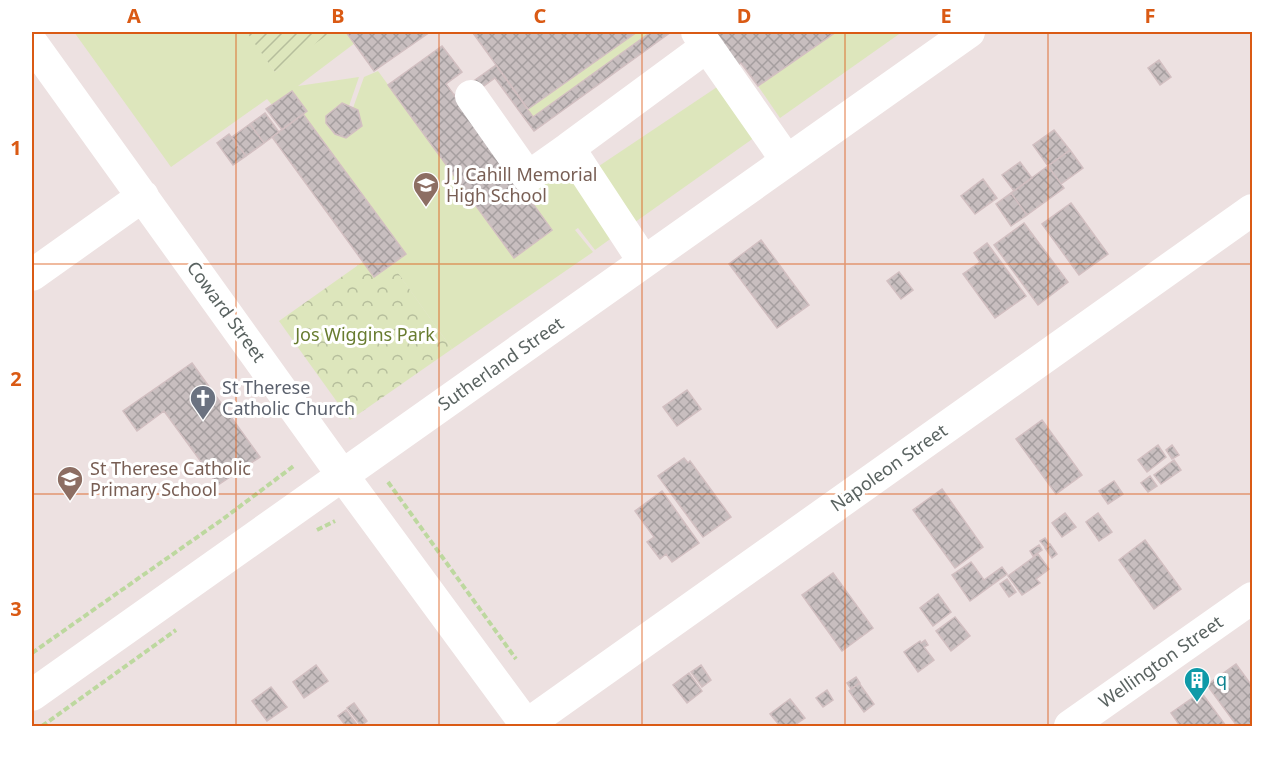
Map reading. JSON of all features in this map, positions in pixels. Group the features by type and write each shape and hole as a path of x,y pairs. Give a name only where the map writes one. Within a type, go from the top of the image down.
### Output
{"street":[{"name":"Sutherland Street","path":"32,695 787,161 935,41 969,32"},
{"path":"471,96 528,177 569,148 697,42 787,161"},
{"name":"Coward Street","path":"32,43 526,726"},
{"path":"569,148 644,262"},
{"path":"32,275 143,196"},
{"name":"Napoleon Street","path":"526,726 1252,210"},
{"name":"Wellington Street","path":"1070,726 1252,598"}],"path":[{"path":"32,653 296,465"},
{"path":"388,482 517,661"},
{"path":"316,531 335,521"},
{"path":"42,726 178,629"}],"green space":[{"path":"74,32 252,32 249,34 275,72 329,32 346,32 355,43 298,86 359,77 349,106 342,104 326,116 329,128 335,133 346,138 362,126 358,110 353,108 364,77 378,71 514,258 524,194 562,166 613,237 595,250 578,228 575,230 593,252 452,349 392,265 406,254 303,114 307,111 292,91 272,105 267,99 171,167"},
{"path":"252,32 330,33 275,72 248,34"},
{"path":"637,32 651,32 533,117 528,109"},
{"path":"836,32 902,32 780,118 758,86"},
{"path":"726,81 758,135 631,225 593,170"},
{"name":"Jos Wiggins Park","path":"381,249 452,349 350,420 279,321"}],"building":[{"path":"346,32 430,32 374,71"},
{"path":"637,32 528,109 473,33"},
{"path":"651,32 671,32 534,131 495,78 459,104 454,95 496,65 533,117"},
{"path":"710,32 836,32 758,86 741,63 735,67"},
{"path":"442,46 462,72 446,84 552,230 514,258 388,85"},
{"path":"1159,60 1171,77 1160,85 1148,68"},
{"path":"292,91 307,111 282,130 266,109"},
{"path":"342,103 358,110 362,126 346,138 335,134 326,123 326,116"},
{"path":"265,113 279,132 264,143 250,124"},
{"path":"303,114 406,254 374,277 272,137"},
{"path":"250,124 264,143 246,156 232,137"},
{"path":"1054,130 1070,150 1048,166 1033,145"},
{"path":"229,134 246,156 233,165 217,143"},
{"path":"1070,150 1083,168 1061,184 1048,166"},
{"path":"1020,162 1032,178 1014,191 1002,175"},
{"path":"1048,166 1064,188 1027,215 1011,193"},
{"path":"983,179 997,198 975,214 961,196"},
{"path":"1011,193 1027,215 1011,226 996,204"},
{"path":"1071,203 1108,254 1079,275 1042,224"},
{"path":"1024,223 1068,282 1038,305 994,245"},
{"path":"761,240 809,305 777,328 729,264"},
{"path":"987,243 1026,296 995,318 963,274 980,262 974,253"},
{"path":"899,272 913,290 901,299 887,281"},
{"name":"St Therese Catholic Church","path":"192,363 260,457 218,485 164,411 137,431 123,411"},
{"path":"687,390 701,409 677,426 663,407"},
{"path":"1042,420 1082,475 1056,494 1016,439"},
{"path":"1158,445 1166,457 1147,472 1138,460"},
{"path":"1172,445 1179,455 1172,459 1166,450"},
{"path":"684,458 688,463 690,461 731,517 703,537 658,476"},
{"path":"1174,460 1181,470 1161,484 1154,475"},
{"path":"1150,476 1157,486 1148,492 1141,483"},
{"path":"1114,481 1123,494 1108,504 1099,491"},
{"path":"942,489 983,547 955,568 913,510"},
{"path":"662,491 699,543 672,562 666,554 660,559 647,542 654,537 635,511"},
{"path":"1065,513 1076,527 1062,537 1052,523"},
{"path":"1098,513 1112,532 1099,541 1086,522"},
{"path":"1045,538 1050,545 1046,548 1040,541"},
{"path":"1145,540 1181,589 1154,609 1119,560"},
{"path":"1050,544 1057,554 1052,558 1045,548"},
{"path":"1039,545 1042,550 1033,556 1030,551"},
{"path":"1038,554 1049,569 1036,579 1040,583 1022,595 1008,576"},
{"path":"971,562 984,580 1002,567 1007,574 970,601 952,575"},
{"path":"833,573 873,628 842,651 802,595"},
{"path":"1007,579 1016,592 1009,597 1000,584"},
{"path":"938,594 951,612 933,626 920,608"},
{"path":"955,617 970,636 951,651 936,631"},
{"path":"925,640 928,645 924,647 934,660 918,672 904,652"},
{"path":"1236,664 1252,686 1252,726 1237,726 1207,685"},
{"path":"316,665 328,681 304,698 293,682"},
{"path":"701,665 711,680 702,687 691,672"},
{"path":"689,673 702,691 687,703 673,685"},
{"path":"856,677 860,683 851,689 847,683"},
{"path":"859,683 874,704 864,712 849,691"},
{"path":"271,687 287,707 267,721 252,701"},
{"path":"827,690 833,700 823,707 816,698"},
{"name":"q","path":"1201,692 1226,726 1180,726 1171,713"},
{"path":"790,699 805,718 793,726 780,726 770,714"},
{"path":"354,703 367,721 361,726 347,708"},
{"path":"346,710 358,726 346,726 338,716"}],"place":[{"name":"J J Cahill Memorial High School","path":"426,208"},
{"name":"St Therese Catholic Church","path":"203,421"},
{"name":"St Therese Catholic Primary School","path":"70,502"},
{"name":"q","path":"1197,703"}]}
